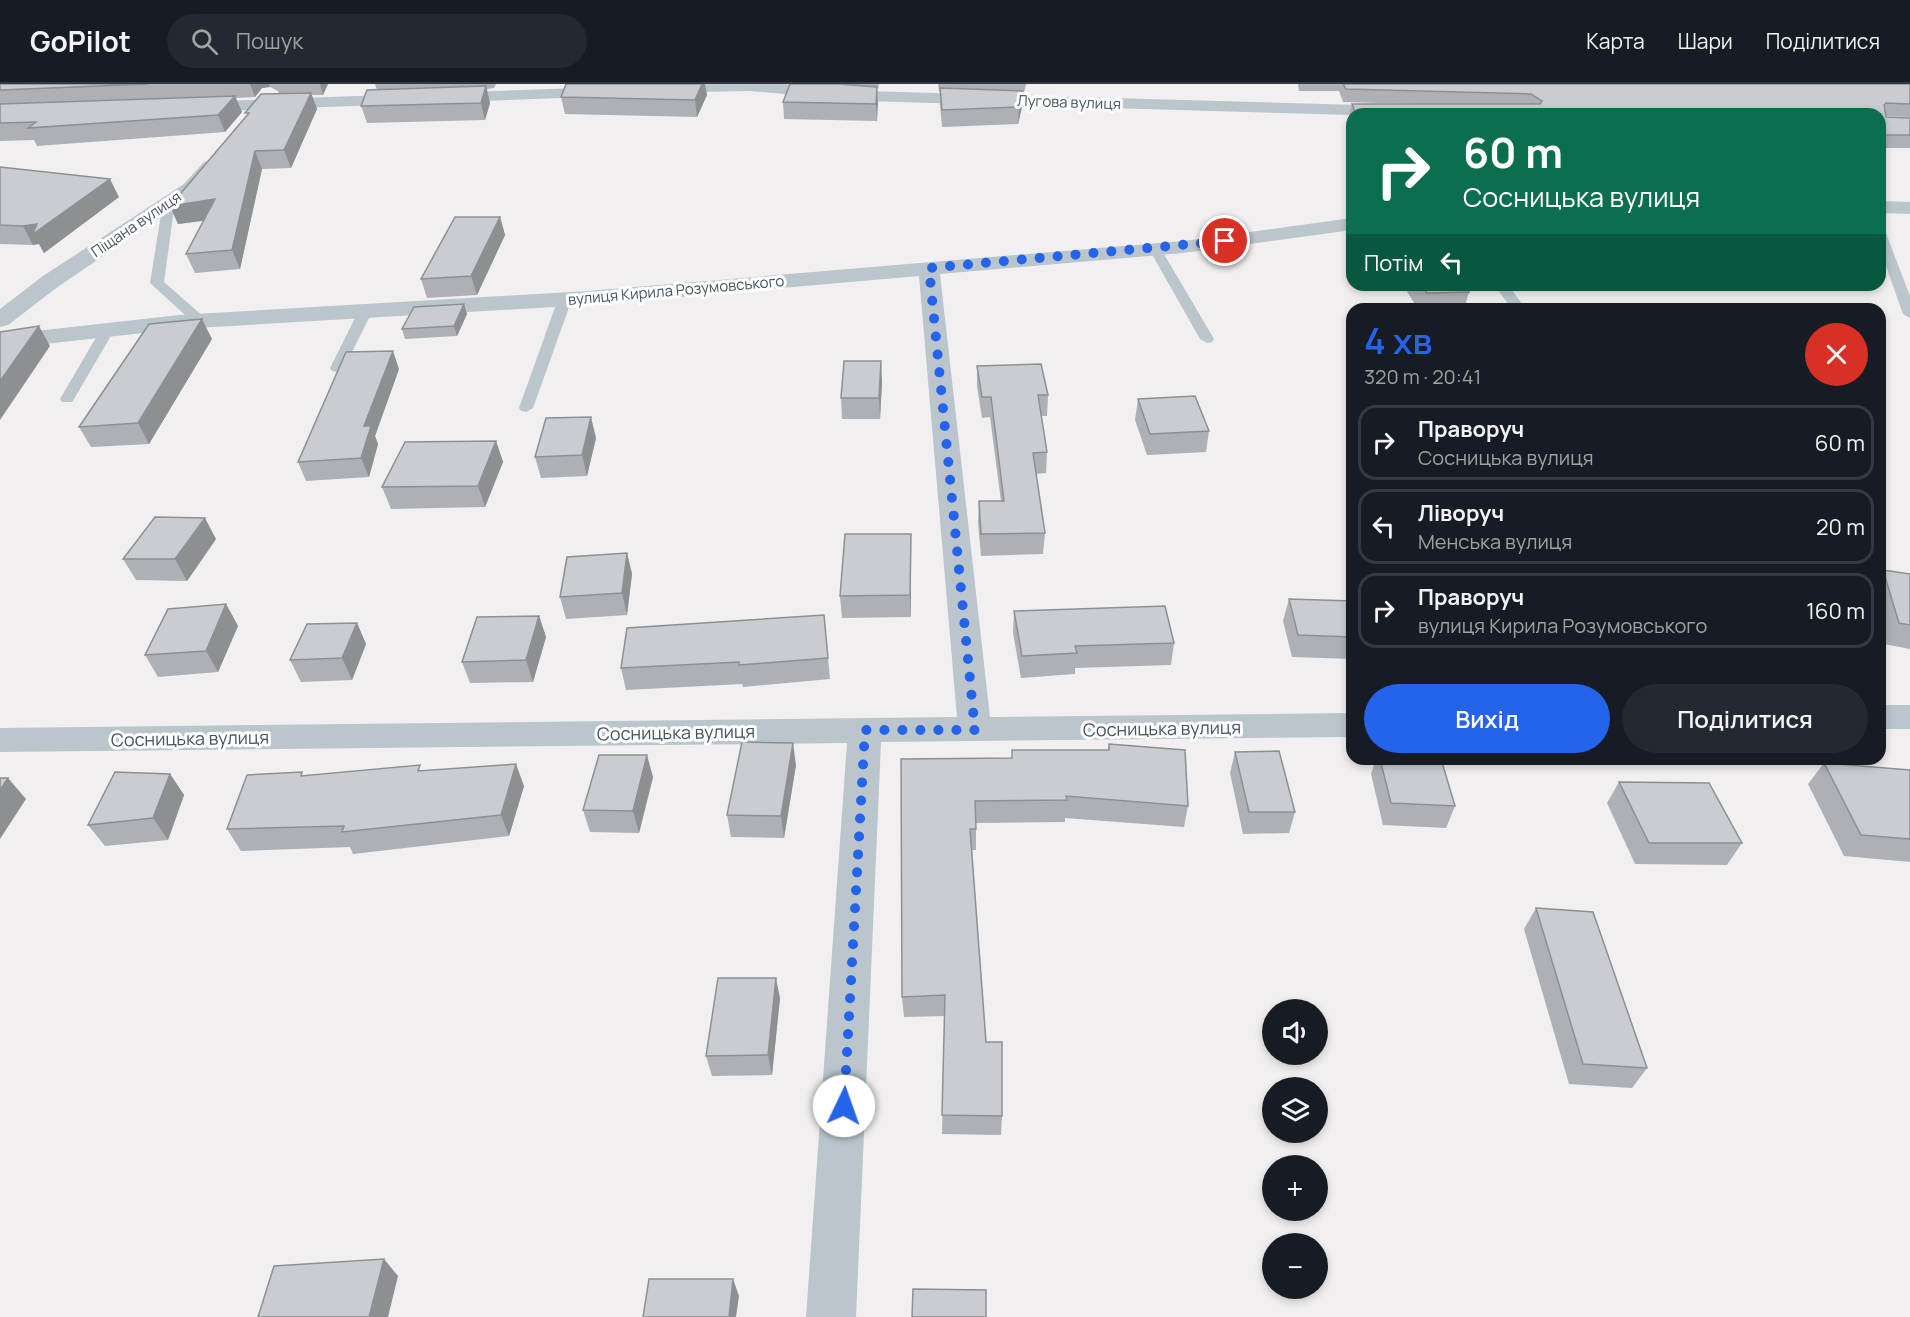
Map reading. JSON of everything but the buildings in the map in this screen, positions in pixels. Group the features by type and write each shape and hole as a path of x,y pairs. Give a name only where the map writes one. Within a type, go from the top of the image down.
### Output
{"street":[{"path":"247,121 280,84"},
{"name":"Лугова вулиця","path":"647,90 749,86 865,96 1346,109"},
{"path":"177,107 625,91"},
{"name":"Піщана вулиця","path":"0,320 51,281 191,188 227,147"},
{"path":"1886,207 1910,208"},
{"name":"вулиця Кирила Розумовського","path":"0,342 200,321 565,299 1155,249 1346,225"},
{"path":"929,268 975,730"},
{"path":"1886,717 1910,717"},
{"name":"Сосницька вулиця","path":"0,740 1346,725"},
{"path":"831,1317 865,730"}],"lane":[{"path":"169,202 157,283 200,321"},
{"path":"1155,249 1207,339"},
{"path":"1886,249 1910,314"},
{"path":"526,408 565,299"},
{"path":"337,368 366,310"},
{"path":"67,399 108,329"}],"route":[{"path":"844,1106 865,730 975,730 929,268 1183,247 1225,241"}]}
